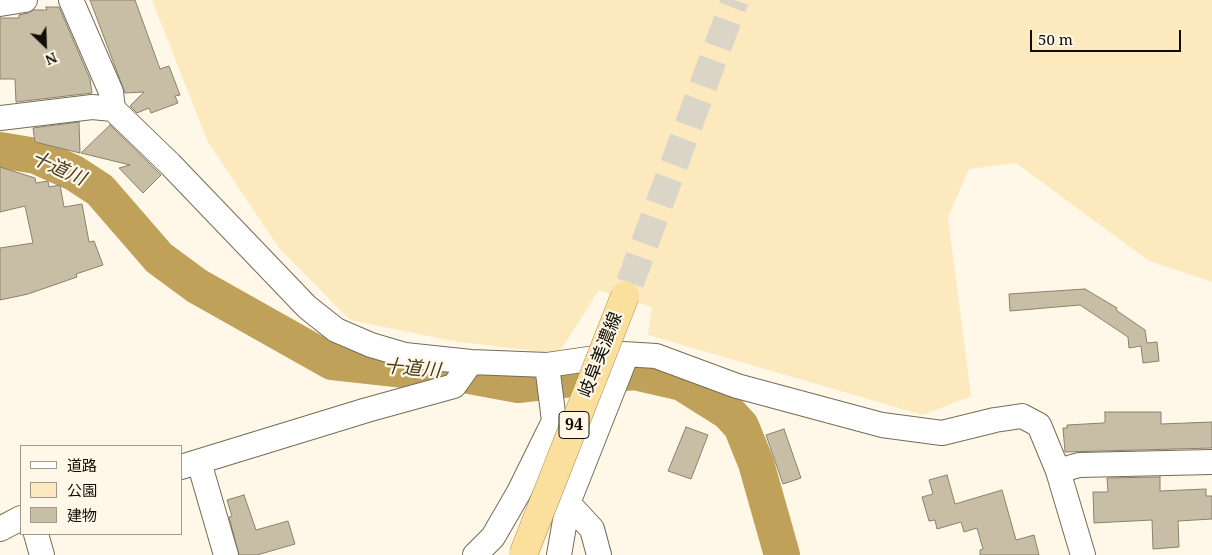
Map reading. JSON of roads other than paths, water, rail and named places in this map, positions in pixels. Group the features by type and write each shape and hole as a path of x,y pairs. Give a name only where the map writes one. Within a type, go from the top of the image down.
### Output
{"main road":[{"name":"岐阜美濃線","path":"523,555 624,296"}],"street":[{"path":"0,4 25,0"},
{"path":"71,0 111,92 113,109"},
{"path":"0,118 92,107 113,109 170,164 307,307 336,330 371,346 466,369 548,375 623,354 656,356 737,386 882,425 942,433 995,420 1022,416 1040,425 1058,471 1083,555"},
{"path":"559,555 571,495 623,364 623,354"},
{"path":"226,555 190,465 454,386 466,369"},
{"path":"548,375 554,422 571,495 592,529 599,555"},
{"path":"475,555 493,537 511,507 554,422"},
{"path":"1058,471 1079,465 1212,462"},
{"path":"0,529 20,519"},
{"path":"36,535 42,555"}],"waterway":[{"name":"十道川","path":"0,150 36,156 74,173 100,190 159,258 197,286 332,362 441,374 448,372 518,385 634,372 682,383 728,412 741,426 756,463 782,555"}],"tunnel":[{"path":"630,283 735,0"}]}
